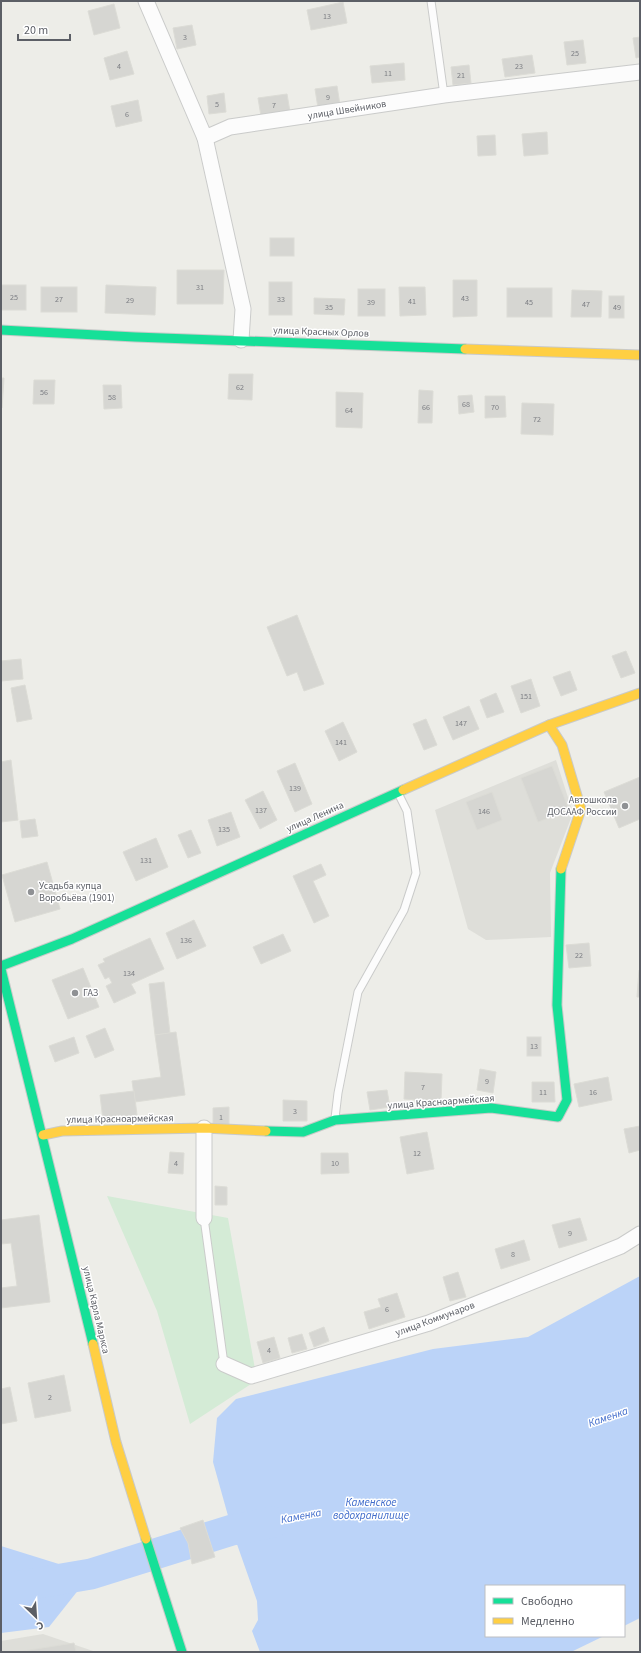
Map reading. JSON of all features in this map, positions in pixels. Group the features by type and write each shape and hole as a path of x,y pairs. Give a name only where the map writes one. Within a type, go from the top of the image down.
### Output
{"street":[{"path":"146,1 205,138 243,309 241,340"},
{"name":"улица Швейников","path":"205,138 230,127 444,95 640,72"},
{"name":"улица Красных Орлов","path":"1,330 640,355"},
{"name":"улица Ленина","path":"1,968 72,939 549,725 640,693"},
{"name":"улица Красноармейская","path":"43,1135 62,1131 204,1128 303,1132 335,1120 491,1108 558,1117 567,1100 557,1005 561,865 581,809 562,745 549,725"},
{"name":"улица Карла Маркса","path":"1,968 43,1135 116,1442 182,1652"},
{"path":"204,1128 204,1218"},
{"name":"улица Коммунаров","path":"224,1364 250,1376 429,1323 621,1246 640,1234"}],"lane":[{"path":"431,1 444,95"},
{"path":"335,1120 340,1079 358,992 404,910 416,873 407,811 397,792"},
{"path":"204,1218 224,1364"}],"shaded area":[{"path":"556,760 573,813 550,873 551,937 486,940 468,929 435,810"},
{"path":"43,1634 96,1652 1,1652 1,1641"}],"green space":[{"path":"107,1196 228,1218 257,1380 190,1424 157,1311"}],"water":[{"name":"Каменское водохранилище","path":"640,1276 640,1618 625,1626 625,1585 485,1585 485,1637 602,1637 571,1652 260,1652 252,1631 258,1620 257,1601 232,1530 213,1462 217,1418 236,1399 433,1349 528,1337"},
{"path":"1,1546 91,1574 49,1627 1,1633"}],"building":[{"path":"343,2 347,23 311,30 307,10"},
{"path":"114,4 120,28 94,35 88,11"},
{"path":"192,25 196,45 177,49 173,28"},
{"path":"640,37 640,57 636,58 633,38"},
{"path":"583,40 586,63 567,65 564,42"},
{"path":"127,51 134,74 110,80 104,58"},
{"path":"532,55 535,73 505,77 502,59"},
{"path":"404,63 405,80 372,83 370,66"},
{"path":"469,65 471,83 453,85 451,67"},
{"path":"337,86 340,105 318,108 315,89"},
{"path":"224,93 226,112 209,114 207,96"},
{"path":"287,94 290,112 261,116 258,98"},
{"path":"138,100 142,121 116,127 111,106"},
{"path":"547,132 548,154 524,156 522,134"},
{"path":"495,135 496,155 478,156 477,136"},
{"path":"270,238 294,238 294,256 270,256"},
{"path":"177,270 224,270 223,304 177,304"},
{"path":"453,280 477,280 477,316 453,317"},
{"path":"269,282 292,282 292,315 269,315"},
{"path":"1,285 26,285 26,310 1,310"},
{"path":"106,285 156,287 155,315 105,313"},
{"path":"41,287 77,287 77,312 41,312"},
{"path":"399,287 425,287 426,315 400,316"},
{"path":"507,288 552,288 552,317 507,317"},
{"path":"358,289 385,289 385,316 358,316"},
{"path":"572,290 602,291 601,317 571,317"},
{"path":"609,296 624,296 624,318 609,318"},
{"path":"314,298 345,299 344,315 314,314"},
{"path":"229,374 253,374 252,400 228,399"},
{"path":"1,378 4,378 2,408 1,407"},
{"path":"34,380 55,380 54,404 33,404"},
{"path":"103,385 121,385 122,408 104,409"},
{"path":"419,390 433,391 432,423 418,423"},
{"path":"336,392 363,393 362,428 336,427"},
{"path":"472,395 474,412 459,414 458,396"},
{"path":"485,396 505,396 506,417 485,418"},
{"path":"522,403 554,404 553,435 521,434"},
{"path":"297,615 324,684 304,691 297,672 287,676 267,627"},
{"path":"626,651 635,673 621,678 612,656"},
{"path":"21,659 23,679 1,681 1,661"},
{"path":"570,671 577,690 561,696 553,677"},
{"path":"531,679 540,706 521,713 511,686"},
{"path":"25,685 32,719 17,722 11,688"},
{"path":"496,693 504,712 487,718 480,700"},
{"path":"469,706 479,729 453,740 443,717"},
{"path":"426,719 437,745 424,750 413,724"},
{"path":"343,722 357,752 339,761 325,731"},
{"path":"11,760 18,820 1,822 1,762"},
{"path":"295,763 312,804 295,812 277,771"},
{"path":"552,766 569,810 538,822 521,778"},
{"name":"Автошкола ДОСААФ России","path":"640,777 640,819 619,828 604,792"},
{"path":"263,791 277,820 260,829 245,800"},
{"path":"492,792 502,820 477,830 466,802"},
{"path":"231,812 240,837 217,846 208,820"},
{"path":"35,819 38,836 22,838 20,821"},
{"path":"191,830 201,853 188,858 178,835"},
{"path":"156,838 168,867 136,881 123,852"},
{"name":"Усадьба купца Воробьёва (1901)","path":"47,862 60,909 15,922 2,875"},
{"path":"321,864 326,875 313,881 329,916 314,923 293,876"},
{"path":"194,920 206,946 177,959 166,933"},
{"path":"283,934 291,951 261,964 253,947"},
{"path":"150,938 164,969 131,984 136,993 114,1003 106,986 112,983 109,977 105,979 98,965 105,962 103,959"},
{"path":"589,943 591,966 569,968 566,945"},
{"name":"ГАЗ","path":"83,968 99,1007 68,1019 52,980"},
{"path":"639,970 640,997 637,997"},
{"path":"164,982 170,1033 155,1035 149,984"},
{"path":"105,1028 114,1050 95,1058 86,1036"},
{"path":"176,1032 185,1095 135,1102 132,1081 161,1077 155,1035"},
{"path":"74,1037 79,1053 55,1062 49,1046"},
{"path":"527,1037 541,1037 541,1056 527,1056"},
{"path":"480,1069 496,1072 493,1093 477,1090"},
{"path":"405,1072 442,1074 441,1102 404,1099"},
{"path":"608,1077 612,1100 579,1107 574,1084"},
{"path":"532,1082 554,1082 555,1102 532,1102"},
{"path":"387,1090 390,1107 370,1110 367,1092"},
{"path":"134,1091 137,1115 103,1120 100,1095"},
{"path":"283,1100 307,1101 307,1121 283,1121"},
{"path":"229,1107 229,1126 213,1125 213,1108"},
{"path":"640,1126 640,1150 629,1153 624,1129"},
{"path":"427,1132 434,1169 407,1174 400,1137"},
{"path":"170,1152 184,1153 183,1174 168,1173"},
{"path":"321,1153 348,1153 349,1173 321,1174"},
{"path":"215,1186 227,1187 227,1205 215,1205"},
{"path":"39,1215 50,1302 1,1308 1,1288 17,1286 11,1243 1,1244 1,1220"},
{"path":"580,1218 587,1240 559,1248 552,1225"},
{"path":"524,1240 530,1260 501,1269 495,1249"},
{"path":"458,1272 466,1297 450,1301 443,1277"},
{"path":"397,1293 405,1317 369,1329 364,1312 381,1307 378,1299"},
{"path":"324,1327 329,1341 314,1347 309,1333"},
{"path":"302,1334 307,1349 292,1353 288,1338"},
{"path":"274,1337 280,1358 263,1363 257,1342"},
{"path":"64,1375 71,1411 35,1418 28,1383"},
{"path":"10,1387 17,1421 1,1424 1,1389"},
{"path":"203,1520 215,1557 192,1564 188,1543 180,1528"},
{"path":"74,1643 76,1652 17,1652"}],"waterway":[{"name":"Каменка","path":"1,1592 20,1586 91,1574 232,1530 274,1522"}],"traffic: fast":[{"path":"1,330 135,337 465,349"},
{"path":"1,966 72,939 403,790"},
{"path":"266,1131 303,1132 335,1120 491,1108 558,1117 567,1100 557,1005 561,869"},
{"path":"1,969 93,1344"},
{"path":"146,1539 182,1652"}],"traffic: slow":[{"path":"465,349 640,355"},
{"path":"403,790 549,725 640,693"},
{"path":"549,725 562,745 581,809 561,869"},
{"path":"43,1135 62,1131 204,1128 266,1131"},
{"path":"93,1344 116,1442 146,1539"}],"place":[{"name":"Автошкола ДОСААФ России","path":"625,806"},
{"name":"Усадьба купца Воробьёва (1901)","path":"31,892"},
{"name":"ГАЗ","path":"75,993"}]}
